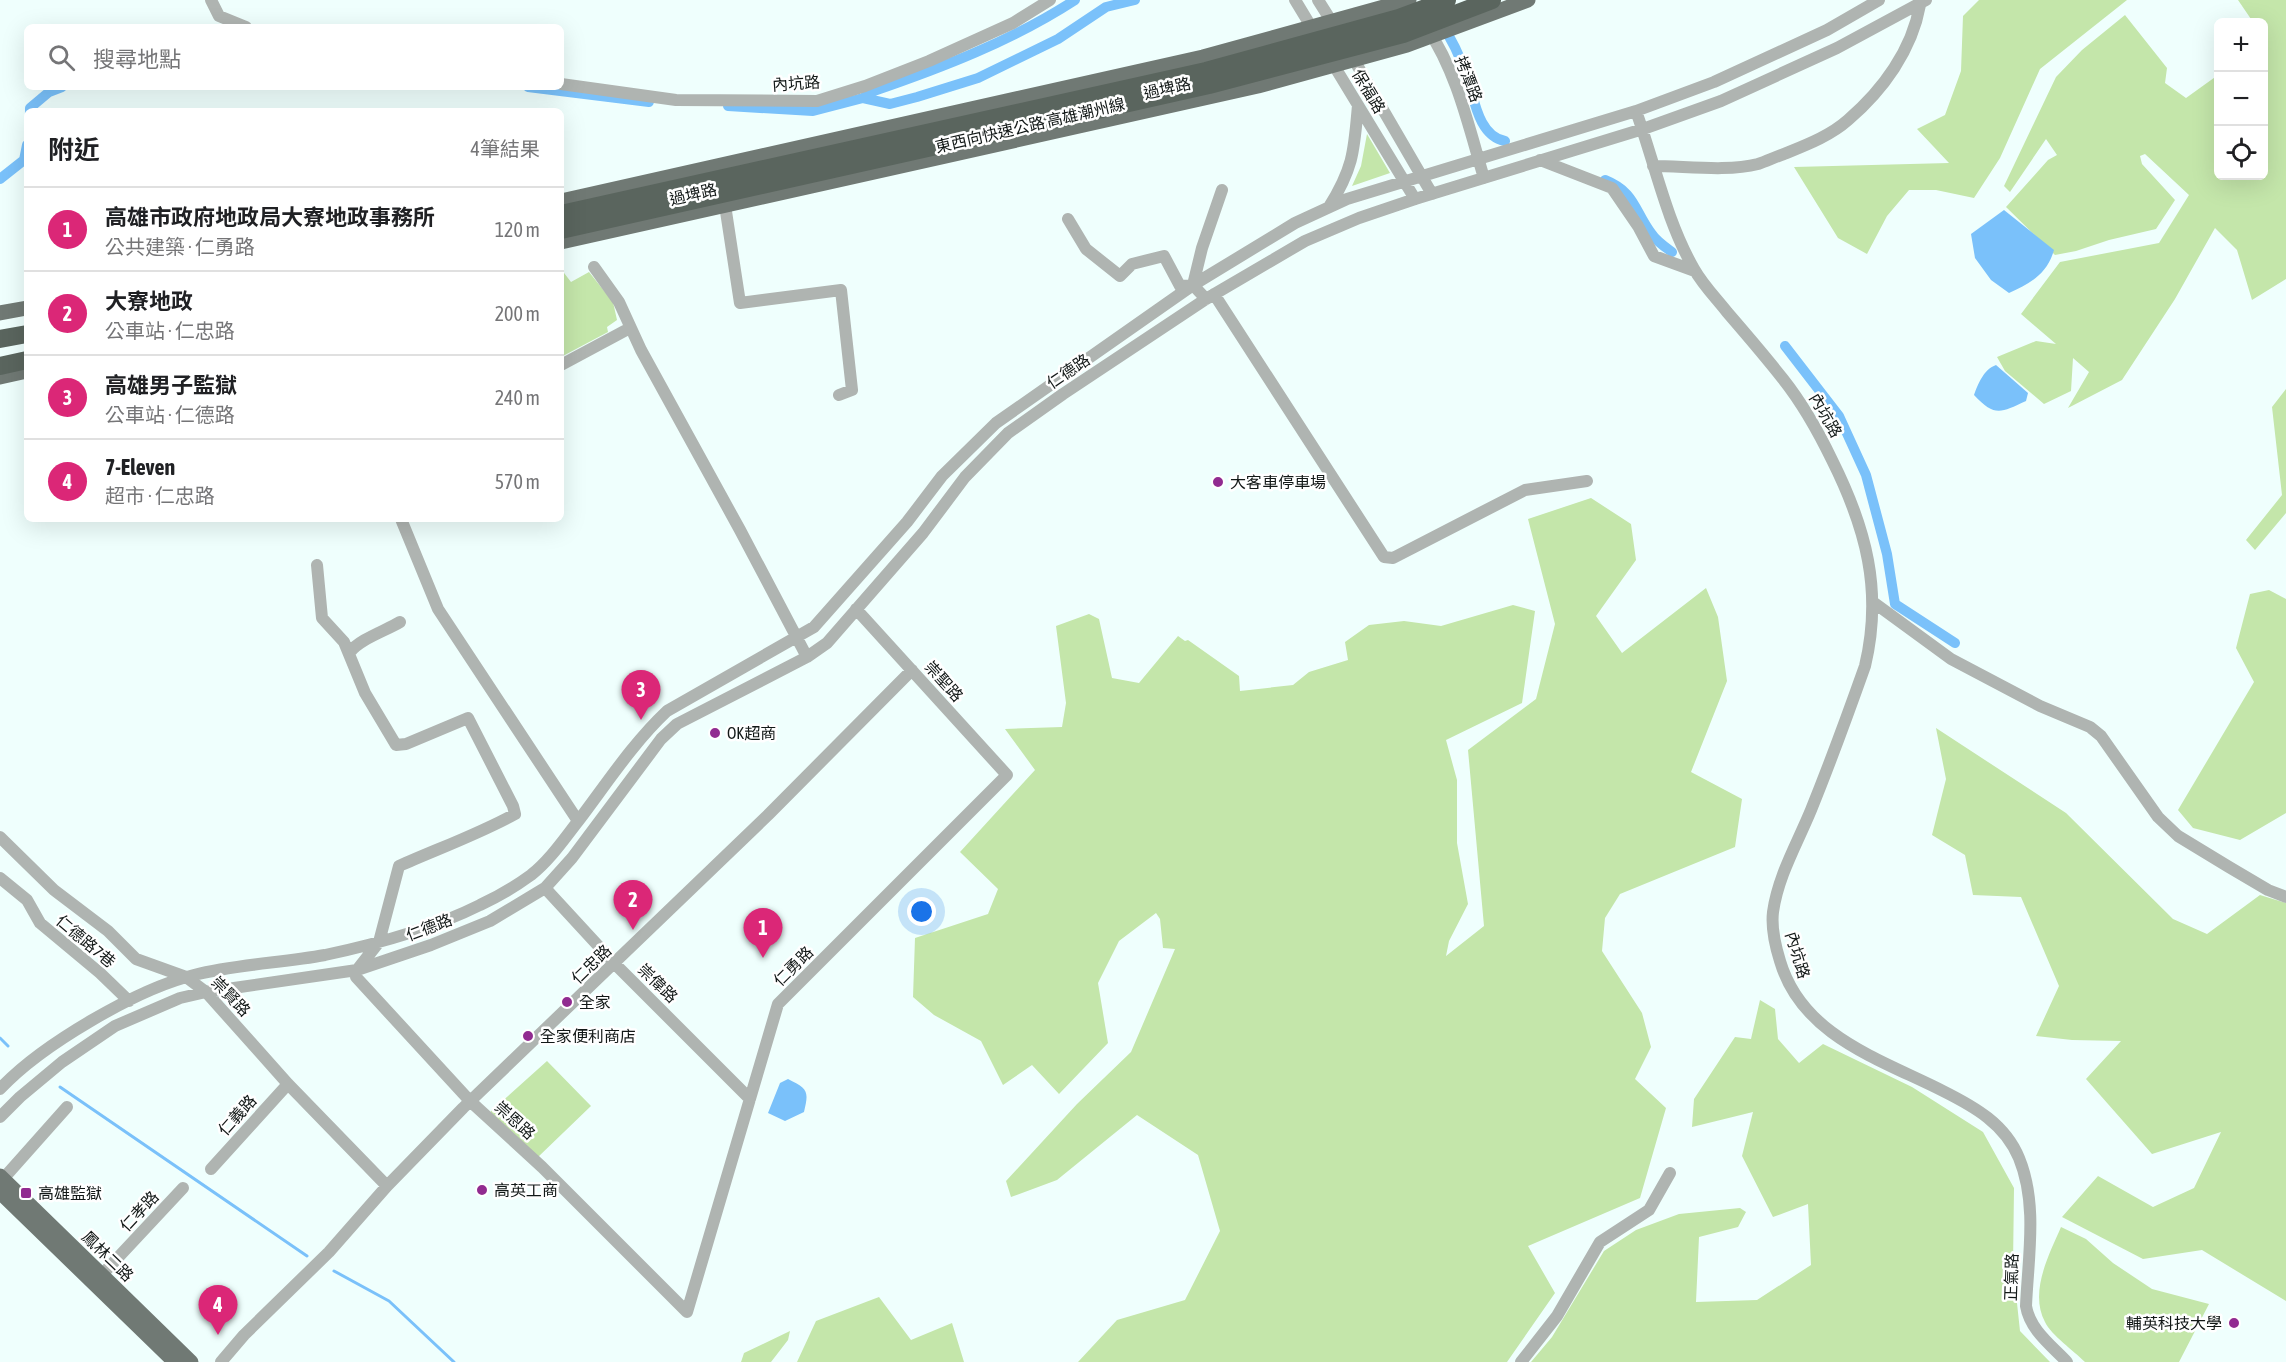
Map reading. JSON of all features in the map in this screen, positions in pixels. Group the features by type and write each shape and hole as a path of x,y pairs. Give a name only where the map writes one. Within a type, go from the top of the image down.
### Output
{"highway":[{"name":"東西向快速公路 高雄潮州線","path":"564,213 1206,71 1399,18 1447,0"},
{"name":"東西向快速公路 高雄潮州線","path":"564,229 1209,85 1403,34 1492,0"},
{"path":"0,327 24,323"},
{"path":"0,339 24,335"},
{"path":"0,354 24,349"},
{"path":"0,366 24,361"}],"main road":[{"name":"過埤路","path":"564,200 1192,60 1332,23 1408,0"},
{"name":"過埤路","path":"564,241 1258,86 1354,60 1435,34 1528,0"},
{"path":"0,313 24,309"},
{"path":"0,377 24,372"},
{"name":"鳳林二路","path":"1,1183 98,1278 191,1362"},
{"name":"鳳林二路","path":"98,1278 175,1362"}],"street":[{"path":"211,0 219,16 239,24"},
{"name":"內坑路","path":"564,84 676,100 816,101 866,86 929,61 1013,23 1050,0"},
{"name":"保福路","path":"1294,0 1415,199"},
{"name":"保福路","path":"1318,0 1432,194"},
{"name":"拷潭路","path":"1408,0 1435,34 1455,86 1484,178"},
{"path":"1404,180 1636,111 1714,82 1827,30 1879,0"},
{"path":"1415,199 1643,129 1721,101 1837,48 1923,3"},
{"path":"1653,166 1718,167 1758,164 1807,145 1831,132 1848,120 1869,99 1893,70 1910,42 1923,3"},
{"path":"1329,207 1348,173 1354,152 1358,105"},
{"name":"內坑路","path":"1636,111 1676,232 1695,271 1796,397 1847,490 1863,536 1870,565 1873,602 1870,646 1865,666 1776,895 1773,934 1784,976 1796,999 1814,1020 1838,1038 1968,1103 1990,1118 2019,1157 2027,1180 2030,1213"},
{"path":"1540,160 1612,188 1638,226 1654,256 1695,271"},
{"name":"仁德路","path":"0,1089 18,1071 108,1011 172,981 324,955 379,942 426,927 480,905 531,874 558,847 648,729 667,711 814,627 907,522 942,476 996,423 1194,285 1295,223 1329,207 1404,180"},
{"path":"1194,285 1202,248 1222,190"},
{"name":"仁德路","path":"0,1117 62,1062 115,1026 180,998 206,992 357,970 431,945 490,921 545,888 572,858 661,739 677,724 807,657 827,643 923,532 965,477 1008,433 1210,296 1305,241 1359,218 1415,199"},
{"path":"725,205 740,303 841,290 852,390 839,395"},
{"path":"1068,219 1086,249 1120,276 1132,264 1164,256 1180,286 1194,285 1210,296 1384,557 1393,558 1524,490 1587,481"},
{"path":"594,267 619,302 630,327 807,657"},
{"path":"564,363 630,327"},
{"path":"402,522 438,609 578,821"},
{"path":"317,565 322,618 350,652 365,693 396,745 406,744 468,718 513,806 514,814 493,827 399,866 379,942 357,970"},
{"path":"1873,602 1951,659 2040,706 2090,727 2102,736 2158,817 2178,836 2238,873 2286,897"},
{"name":"崇聖路","path":"856,609 1007,775"},
{"path":"350,652 357,642 373,638 400,622"},
{"name":"仁忠路","path":"221,1362 244,1335 329,1252 387,1186 470,1101 768,815 912,670"},
{"name":"仁勇路","path":"687,1312 778,1004 1007,775"},
{"name":"崇賢路","path":"0,837 54,890 108,931 136,959 186,977 206,992 288,1084 387,1186"},
{"name":"仁德路7巷","path":"0,878 27,900 40,923 100,973 129,1001"},
{"name":"崇偉路","path":"545,888 615,964 750,1099"},
{"name":"崇恩路","path":"357,970 356,977 470,1101 542,1167 687,1312"},
{"name":"仁義路","path":"211,1168 288,1084"},
{"path":"1,1183 67,1107"},
{"path":"1521,1362 1557,1316 1600,1242 1649,1210 1670,1173"},
{"name":"仁孝路","path":"98,1278 183,1188"},
{"name":"正氣路","path":"2030,1213 2026,1306 2028,1318 2067,1362"}],"green space":[{"path":"1979,0 2127,0 2040,69 2000,158 1974,198 1936,190 1909,190 1887,216 1867,254 1838,238 1794,167 1949,163 1917,129 1945,115 1961,71 1963,16"},
{"path":"2238,0 2286,0 2286,279 2252,300 2237,250 2215,228 2175,299 2122,380 2068,408 2089,372 2073,358 2071,391 2044,404 2005,371 1997,357 2036,341 2056,344 2021,314 2060,262 2159,243 2189,195 2145,154 2140,156 2142,164 2175,200 2156,229 2055,255 2006,207 2048,160 2057,155 2046,139 2010,192 2004,186 2056,77 2082,50 2125,15 2167,68 2165,83 2186,98 2214,78 2214,180 2268,180 2268,18 2250,18"},
{"path":"1367,134 1390,173 1352,186 1361,166"},
{"path":"589,272 613,302 617,320 607,327 608,332 564,355 564,273 571,282"},
{"path":"2286,389 2286,513 2255,550 2246,540 2282,495 2272,407"},
{"path":"1591,498 1631,524 1636,560 1596,616 1622,653 1706,588 1718,617 1727,681 1691,772 1742,799 1735,847 1620,894 1605,918 1602,951 1642,1013 1651,1047 1635,1079 1666,1108 1640,1198 1528,1246 1555,1293 1507,1362 1078,1362 1117,1320 1185,1300 1220,1231 1198,1155 1137,1115 1057,1180 1011,1197 1006,1181 1077,1104 1131,1052 1175,949 1163,948 1160,919 1156,913 1119,941 1098,983 1108,1043 1059,1094 1032,1065 1003,1085 981,1041 934,1015 913,997 915,938 988,914 998,889 960,852 1035,770 1005,729 1062,727 1066,703 1056,626 1089,614 1099,619 1112,678 1139,683 1178,636 1185,641 1188,640 1239,676 1240,691 1293,685 1309,672 1348,660 1345,642 1369,625 1404,621 1441,626 1513,605 1535,611 1522,703 1446,740 1457,780 1457,843 1468,904 1449,941 1446,956 1484,926 1468,750 1536,699 1555,624 1528,519"},
{"path":"2269,590 2286,599 2286,813 2240,840 2193,828 2178,810 2254,682 2236,648 2250,594"},
{"path":"1936,728 2066,813 2173,919 2207,934 2260,895 2286,903 2286,1301 2202,1250 2143,1259 2062,1217 2098,1176 2153,1207 2194,1188 2221,1132 2152,1154 2086,1079 2121,1041 2072,1040 2036,1036 2059,986 2021,897 1973,895 1965,855 1932,835 1946,779"},
{"path":"1760,1000 1775,1009 1778,1039 1799,1063 1823,1044 1912,1087 1983,1132 2014,1188 2013,1266 2020,1331 2050,1362 1531,1362 1552,1337 1604,1251 1636,1230 1679,1214 1740,1208 1746,1212 1738,1227 1699,1237 1696,1302 1757,1300 1811,1265 1808,1204 1773,1217 1742,1156 1753,1112 1692,1127 1694,1099 1735,1037 1751,1039"},
{"path":"547,1061 591,1106 537,1158 488,1114"},
{"path":"2061,1227 2086,1239 2113,1263 2152,1289 2209,1304 2179,1362 2085,1362 2052,1332 2041,1310 2040,1286 2046,1261"},
{"path":"879,1297 911,1340 952,1323 964,1362 797,1362 816,1321"},
{"path":"790,1331 788,1340 771,1362 741,1362 744,1353"}],"water":[{"path":"2004,210 2054,250 2047,265 2037,277 2009,293 1991,280 1975,258 1971,234"},
{"path":"1996,365 2028,393 2026,401 1998,411 1987,407 1974,395 1985,373"},
{"path":"788,1079 803,1088 806,1099 804,1112 785,1121 768,1113 780,1083"}],"waterway":[{"path":"728,106 813,111 863,98 871,92 950,63 1001,41 1075,0"},
{"path":"863,98 890,104 978,78 1058,39 1106,7 1135,0"},
{"path":"1443,27 1461,61 1482,123 1496,138 1505,141"},
{"path":"30,108 54,90"},
{"path":"552,90 649,102"},
{"path":"0,179 24,160"},
{"path":"1605,180 1628,196 1653,236 1672,252"},
{"path":"1785,346 1839,416 1866,475 1887,554 1895,604 1955,643"},
{"path":"0,1038 8,1046"},
{"path":"60,1087 307,1256"},
{"path":"334,1271 389,1301 454,1362"}],"place":[{"name":"大客車停車場","path":"1218,482"},
{"name":"高雄男子監獄","path":"641,720"},
{"name":"OK超商","path":"715,733"},
{"name":"大寮地政","path":"633,930"},
{"name":"高雄市政府地政局大寮地政事務所","path":"763,958"},
{"name":"全家","path":"567,1002"},
{"name":"全家便利商店","path":"528,1036"},
{"name":"高英工商","path":"482,1190"},
{"name":"高雄監獄","path":"26,1193"},
{"name":"輔英科技大學","path":"2234,1323"},
{"name":"7-Eleven","path":"218,1335"}]}
